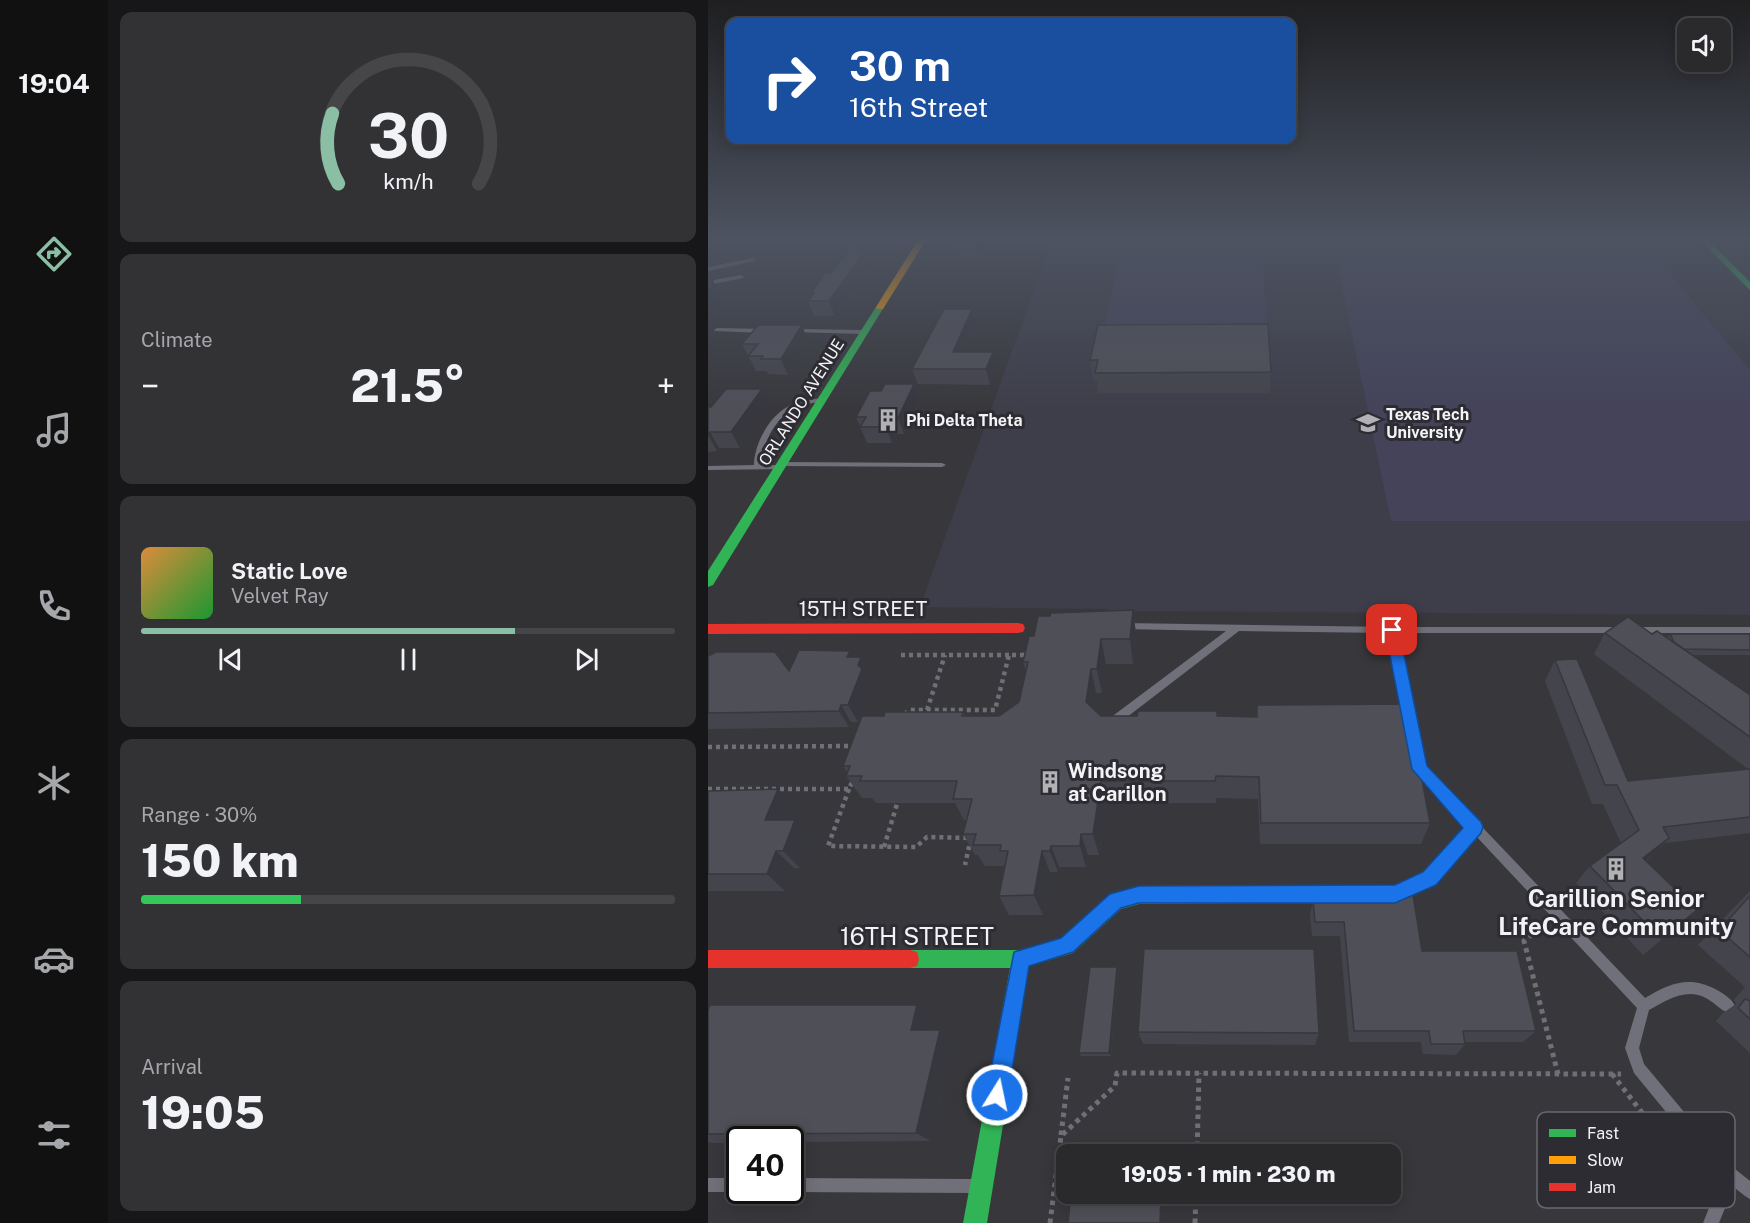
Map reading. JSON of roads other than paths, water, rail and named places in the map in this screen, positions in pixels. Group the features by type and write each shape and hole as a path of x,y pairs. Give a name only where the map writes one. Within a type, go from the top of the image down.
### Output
{"street":[{"name":"ORLANDO AVENUE","path":"708,582 886,297"},
{"name":"15TH STREET","path":"708,629 1024,628"},
{"name":"16TH STREET","path":"708,959 1021,959 1066,946 1116,901 1139,894 1395,894 1430,878 1474,827"},
{"path":"975,1223 1021,959"}],"lane":[{"path":"717,330 772,331"},
{"path":"783,331 864,332"},
{"path":"758,468 757,460 764,442 786,410 799,404 822,400"},
{"path":"708,468 942,465"},
{"path":"1110,626 1392,630 1750,630"},
{"path":"1114,722 1238,627"},
{"path":"1392,630 1420,769 1644,1006"},
{"path":"1675,1112 1639,1068 1632,1048 1644,1006 1676,989 1694,985 1717,996 1728,1006"},
{"path":"1735,1178 1750,1191"},
{"path":"708,1185 726,1185"},
{"path":"804,1185 981,1186"},
{"path":"1711,1223 1716,1208"}],"place":[{"name":"Phi Delta Theta","path":"888,420"},
{"name":"Texas Tech University","path":"1368,423"},
{"name":"Windsong at Carillon","path":"1050,782"},
{"name":"Carillion Senior LifeCare Community","path":"1616,869"}]}
